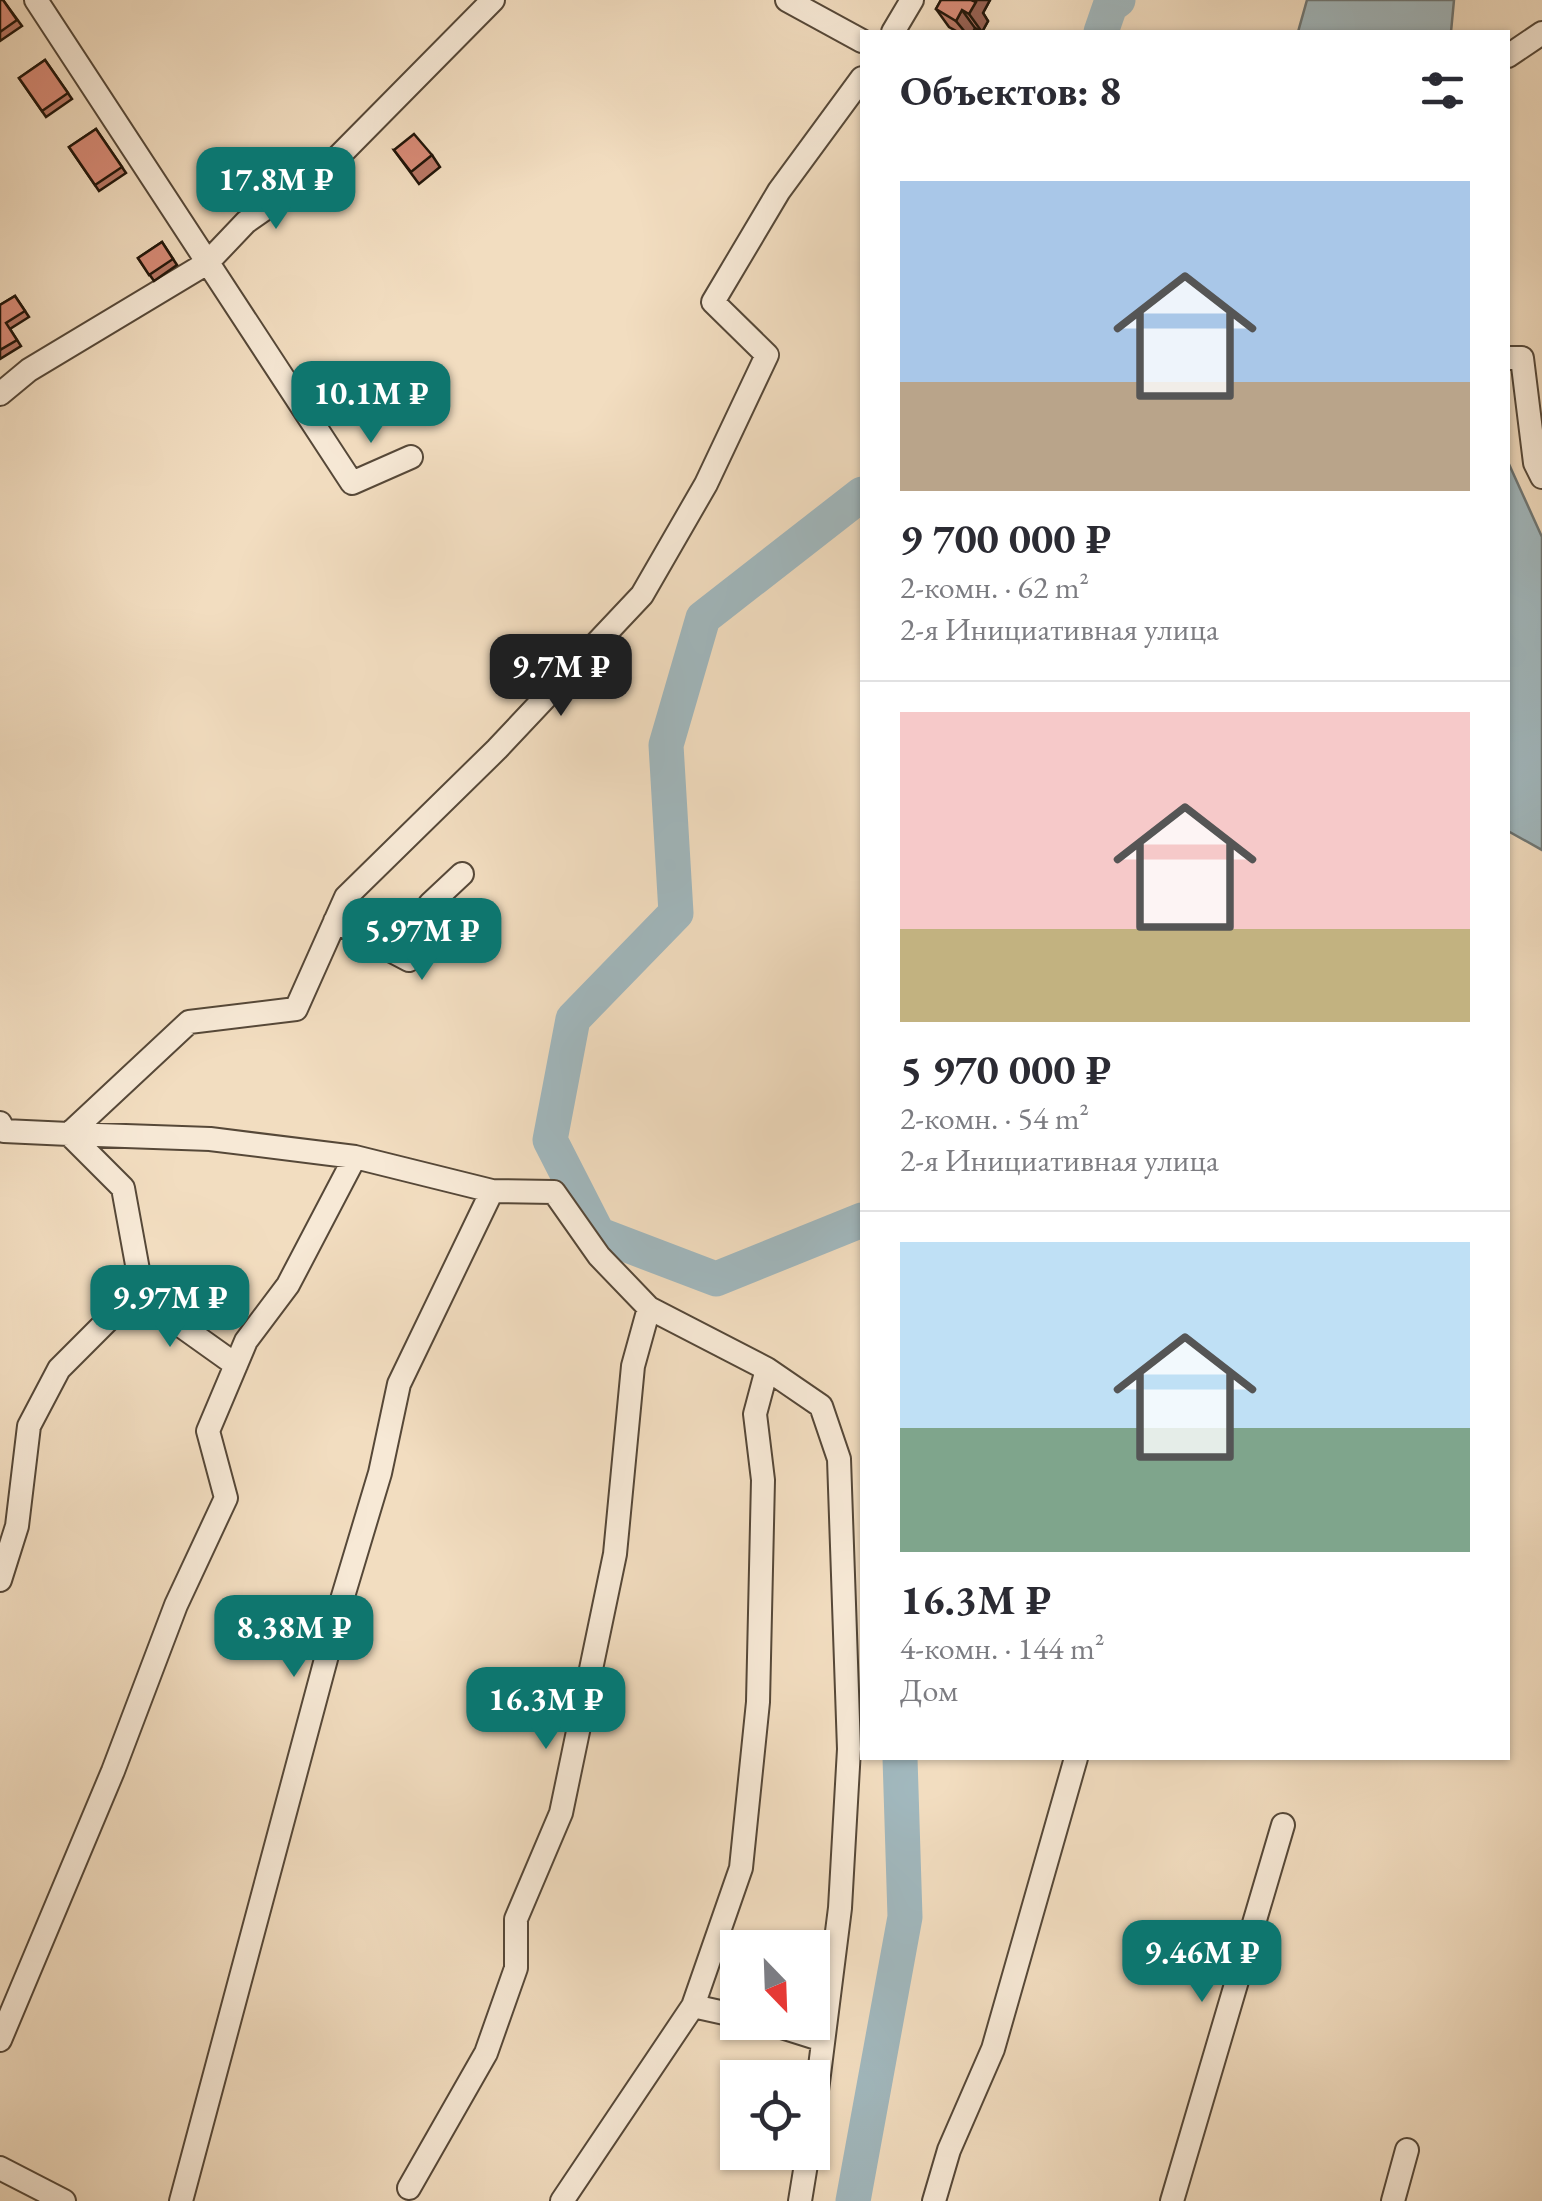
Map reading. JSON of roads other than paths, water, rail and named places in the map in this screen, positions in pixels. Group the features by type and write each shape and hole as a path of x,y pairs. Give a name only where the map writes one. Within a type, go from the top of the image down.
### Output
{"street":[{"path":"36,0 352,482 411,457"},
{"path":"0,394 29,370 206,263 246,222 334,160 493,0"},
{"path":"788,0 860,40"},
{"path":"894,30 912,0"},
{"path":"1510,55 1542,32"},
{"path":"70,1134 189,1022 296,1009 346,897 497,749 642,595 706,484 766,355 713,302 779,192 860,81"},
{"path":"1510,358 1522,358 1535,463 1542,477"},
{"path":"335,922 408,960 430,904 462,874"},
{"path":"2,1127 70,1134 210,1139 356,1157 492,1192 554,1192 599,1256 649,1308 766,1369 821,1406 838,1459 850,1749 840,1908 830,1986"},
{"path":"0,1580 17,1526 29,1426 59,1370 135,1293 138,1270 122,1188 70,1134"},
{"path":"0,2040 120,1755 176,1605 226,1498 208,1431 246,1342 288,1285 356,1157"},
{"path":"180,2201 341,1603 380,1474 399,1384 492,1192"},
{"path":"135,1293 236,1365"},
{"path":"409,2188 486,2054 516,1968 516,1919 560,1813 615,1554 633,1366 649,1308"},
{"path":"562,2201 693,2006 740,1868 758,1702 763,1480 755,1414 766,1369"},
{"path":"934,2201 949,2150 993,2049 1075,1760"},
{"path":"1172,2201 1283,1825"},
{"path":"693,2006 720,2012"},
{"path":"821,2060 823,2040"},
{"path":"1392,2201 1407,2150"},
{"path":"0,2168 64,2201"},
{"path":"800,2201 805,2170"}],"water":[{"path":"1307,0 1454,0 1451,30 1299,30"},
{"path":"1510,466 1542,537 1542,850 1510,832"}],"waterway":[{"path":"1102,30 1110,6 1118,0"},
{"path":"860,496 703,618 666,745 676,913 573,1019 550,1140 598,1234 716,1279 860,1221"},
{"path":"853,2201 905,1917 900,1760"}]}
